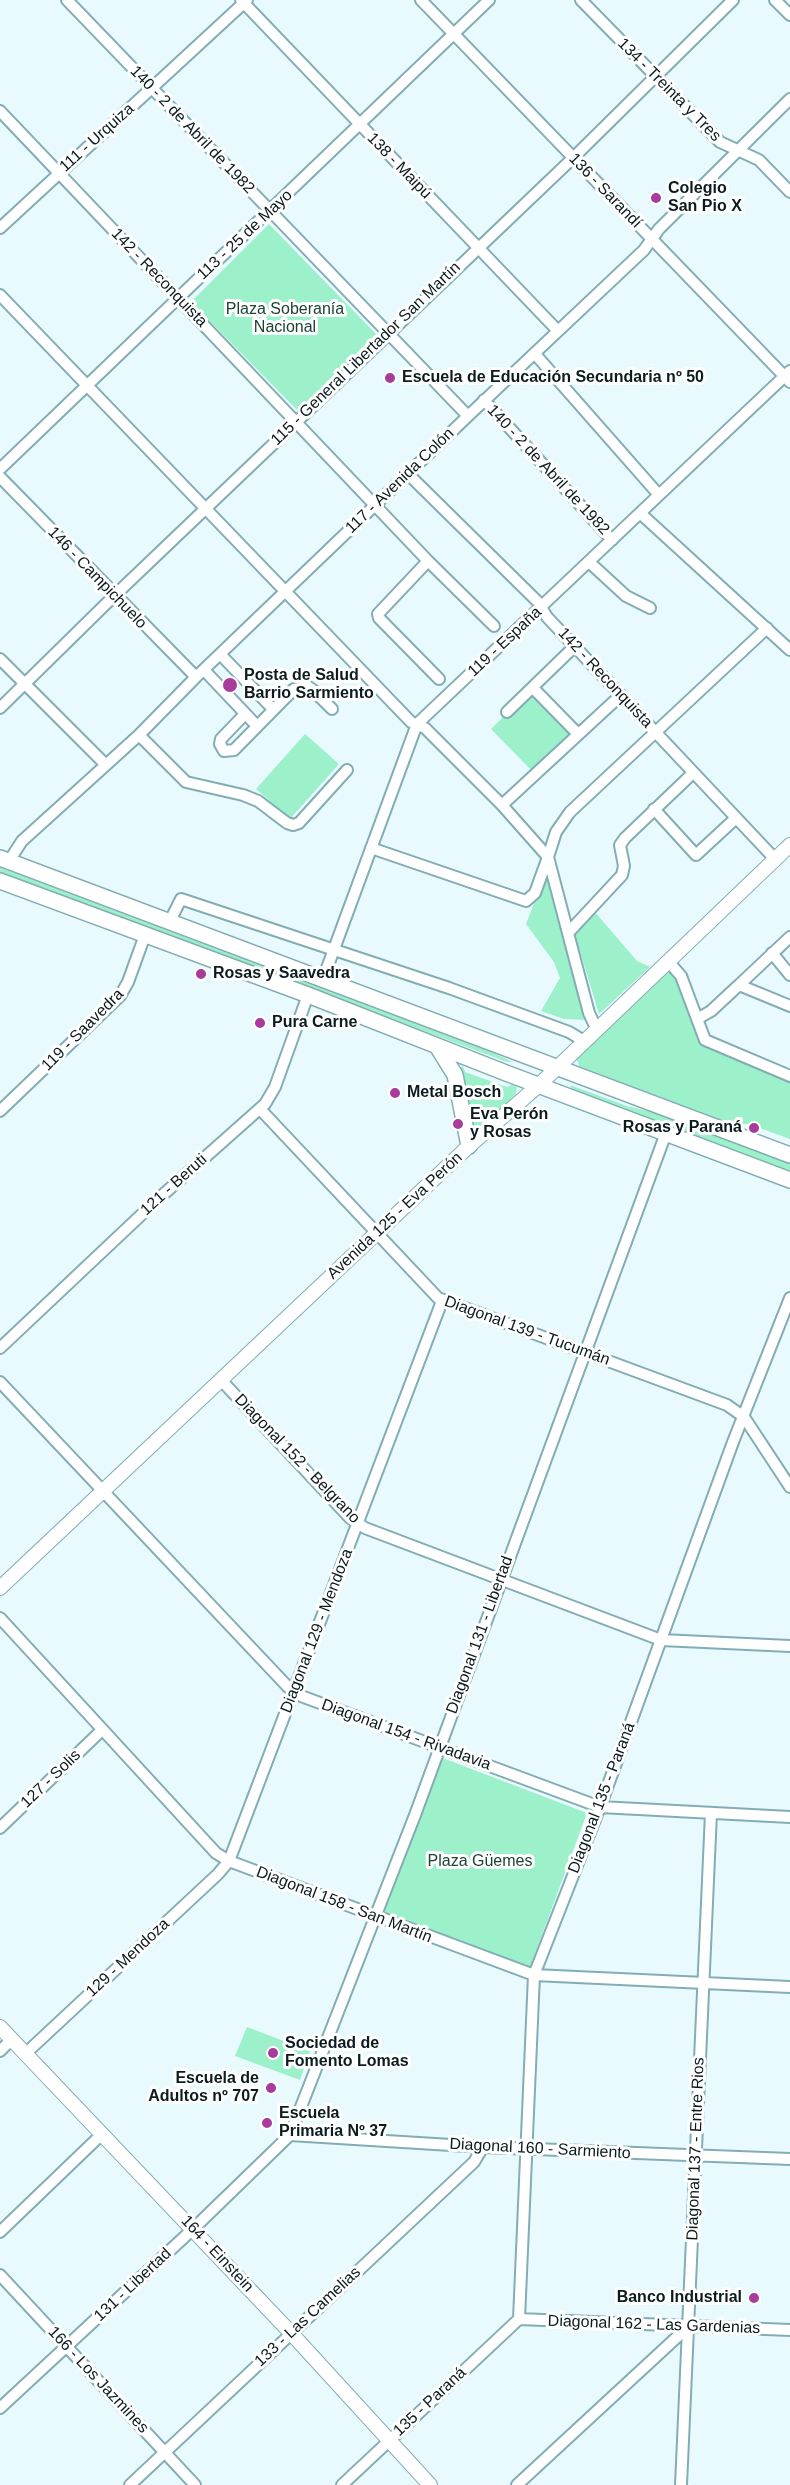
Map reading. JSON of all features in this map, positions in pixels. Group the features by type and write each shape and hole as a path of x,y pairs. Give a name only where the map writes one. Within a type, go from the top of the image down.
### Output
{"main road":[{"path":"4,859 556,1069 790,1155"},
{"path":"0,880 308,995 790,1180"},
{"path":"437,1046 455,1074 469,1146"}],"street":[{"name":"140 - 2 de Abril de 1982","path":"67,0 468,416"},
{"name":"136 - Sarandí","path":"421,0 651,239 788,377"},
{"name":"113 - 25 de Mayo","path":"0,469 270,213 489,0"},
{"name":"134 - Treinta y Tres","path":"581,0 720,142 759,160 790,192"},
{"name":"115 - General Libertador San Martín","path":"0,708 296,421 573,158 733,0"},
{"path":"775,0 790,15"},
{"name":"111 - Urquiza","path":"0,228 244,1"},
{"name":"138 - Maipú","path":"244,1 558,331"},
{"name":"117 - Avenida Colón","path":"4,859 139,735 375,504 644,250 651,239 790,99"},
{"name":"142 - Reconquista","path":"0,111 428,561 494,626"},
{"path":"0,295 411,722 425,728 502,805 548,857 589,1013 597,1029"},
{"path":"535,354 659,495"},
{"name":"119 - España","path":"323,979 417,724 659,495 788,377"},
{"name":"140 - 2 de Abril de 1982","path":"484,400 612,540"},
{"name":"142 - Reconquista","path":"408,474 542,608 655,734 775,859"},
{"name":"146 - Campichuelo","path":"0,477 114,596 257,726"},
{"path":"640,513 790,650"},
{"path":"428,561 378,614 379,618 439,679"},
{"path":"589,562 626,596 650,608"},
{"path":"371,848 526,901 535,893 556,832 570,812 767,628"},
{"path":"507,712 575,646"},
{"path":"220,654 273,709"},
{"path":"0,659 106,765"},
{"path":"245,714 221,739 222,750 230,752 234,750 294,689 307,686 332,709"},
{"path":"532,688 578,734"},
{"path":"502,805 621,695"},
{"path":"139,735 186,782 243,795 258,801 286,823 293,825 299,823 347,770"},
{"path":"568,933 622,875 624,866 620,845 693,772"},
{"path":"654,809 696,855 736,818"},
{"name":"Avenida 125 - Eva Perón","path":"0,1588 469,1146 556,1069 790,845"},
{"path":"170,921 181,899 449,988 568,1032 584,1041"},
{"name":"119 - Saavedra","path":"0,1111 120,996 128,982 145,935"},
{"path":"697,1019 711,1011 790,937"},
{"path":"772,953 790,975"},
{"path":"668,961 681,976 705,1040 790,1076"},
{"path":"740,985 790,1006"},
{"name":"121 - Beruti","path":"0,1348 157,1200 260,1109 274,1087 308,995"},
{"name":"Diagonal 139 - Tucumán","path":"260,1109 442,1301 718,1401 744,1417 790,1487"},
{"name":"Diagonal 131 - Libertad","path":"290,2135 438,1748 666,1133"},
{"name":"Diagonal 135 - Paraná","path":"519,2319 534,1975 600,1807 733,1442 790,1298"},
{"name":"Diagonal 129 - Mendoza","path":"229,1861 442,1301"},
{"name":"Diagonal 152 - Belgrano","path":"221,1380 357,1524 661,1640 790,1646"},
{"name":"Diagonal 154 - Rivadavia","path":"0,1382 294,1692 600,1807 790,1817"},
{"name":"Diagonal 158 - San Martín","path":"0,1618 216,1853 229,1861 534,1975 790,1988"},
{"name":"127 - Solis","path":"0,1828 102,1730"},
{"name":"Diagonal 137 - Entre Rios","path":"681,2485 711,1814"},
{"name":"129 - Mendoza","path":"25,2054 229,1861"},
{"name":"164 - Einstein","path":"0,2027 291,2333 430,2485"},
{"path":"0,2051 12,2039"},
{"path":"0,2232 102,2134"},
{"name":"Diagonal 160 - Sarmiento","path":"290,2135 483,2147 790,2159"},
{"name":"131 - Libertad","path":"0,2408 193,2229 290,2135"},
{"name":"133 - Las Camelias","path":"130,2485 474,2162 483,2147"},
{"name":"166 - Los Jazmines","path":"0,2275 195,2485"},
{"name":"Diagonal 162 - Las Gardenias","path":"519,2319 790,2330"},
{"name":"135 - Paraná","path":"342,2485 519,2319"},
{"path":"517,2485 688,2326"}],"green space":[{"name":"Plaza Soberanía Nacional","path":"269,224 376,334 298,411 191,302"},
{"path":"533,688 578,734 535,774 491,729"},
{"path":"305,734 339,764 290,819 256,789"},
{"path":"0,866 466,1039 512,1062 0,873"},
{"path":"547,870 587,1020 564,1019 541,1011 560,978 554,962 526,924"},
{"path":"595,912 637,961 650,967 599,1014 575,935"},
{"path":"668,970 678,979 698,1038 709,1045 790,1079 790,1139 749,1124 726,1124 579,1066 576,1056"},
{"path":"463,1066 465,1072 507,1087 512,1085 517,1087 516,1094 476,1132 472,1132 458,1070"},
{"path":"570,1085 627,1106 656,1113 790,1163 790,1171 572,1090"},
{"name":"Plaza Güemes","path":"432,1754 587,1813 529,1970 373,1912"},
{"name":"Sociedad de Fomento Lomas","path":"247,2027 310,2051 300,2080 235,2056"}],"place":[{"name":"Colegio San Pio X","path":"656,198"},
{"name":"Escuela de Educación Secundaria nº 50","path":"390,378"},
{"name":"Posta de Salud Barrio Sarmiento","path":"230,685"},
{"name":"Rosas y Saavedra","path":"201,974"},
{"name":"Pura Carne","path":"260,1023"},
{"name":"Metal Bosch","path":"395,1093"},
{"name":"Eva Perón y Rosas","path":"458,1124"},
{"name":"Rosas y Paraná","path":"754,1128"},
{"name":"Sociedad de Fomento Lomas","path":"273,2053"},
{"name":"Escuela de Adultos nº 707","path":"271,2088"},
{"name":"Escuela Primaria Nº 37","path":"267,2123"},
{"name":"Banco Industrial","path":"754,2298"}]}
